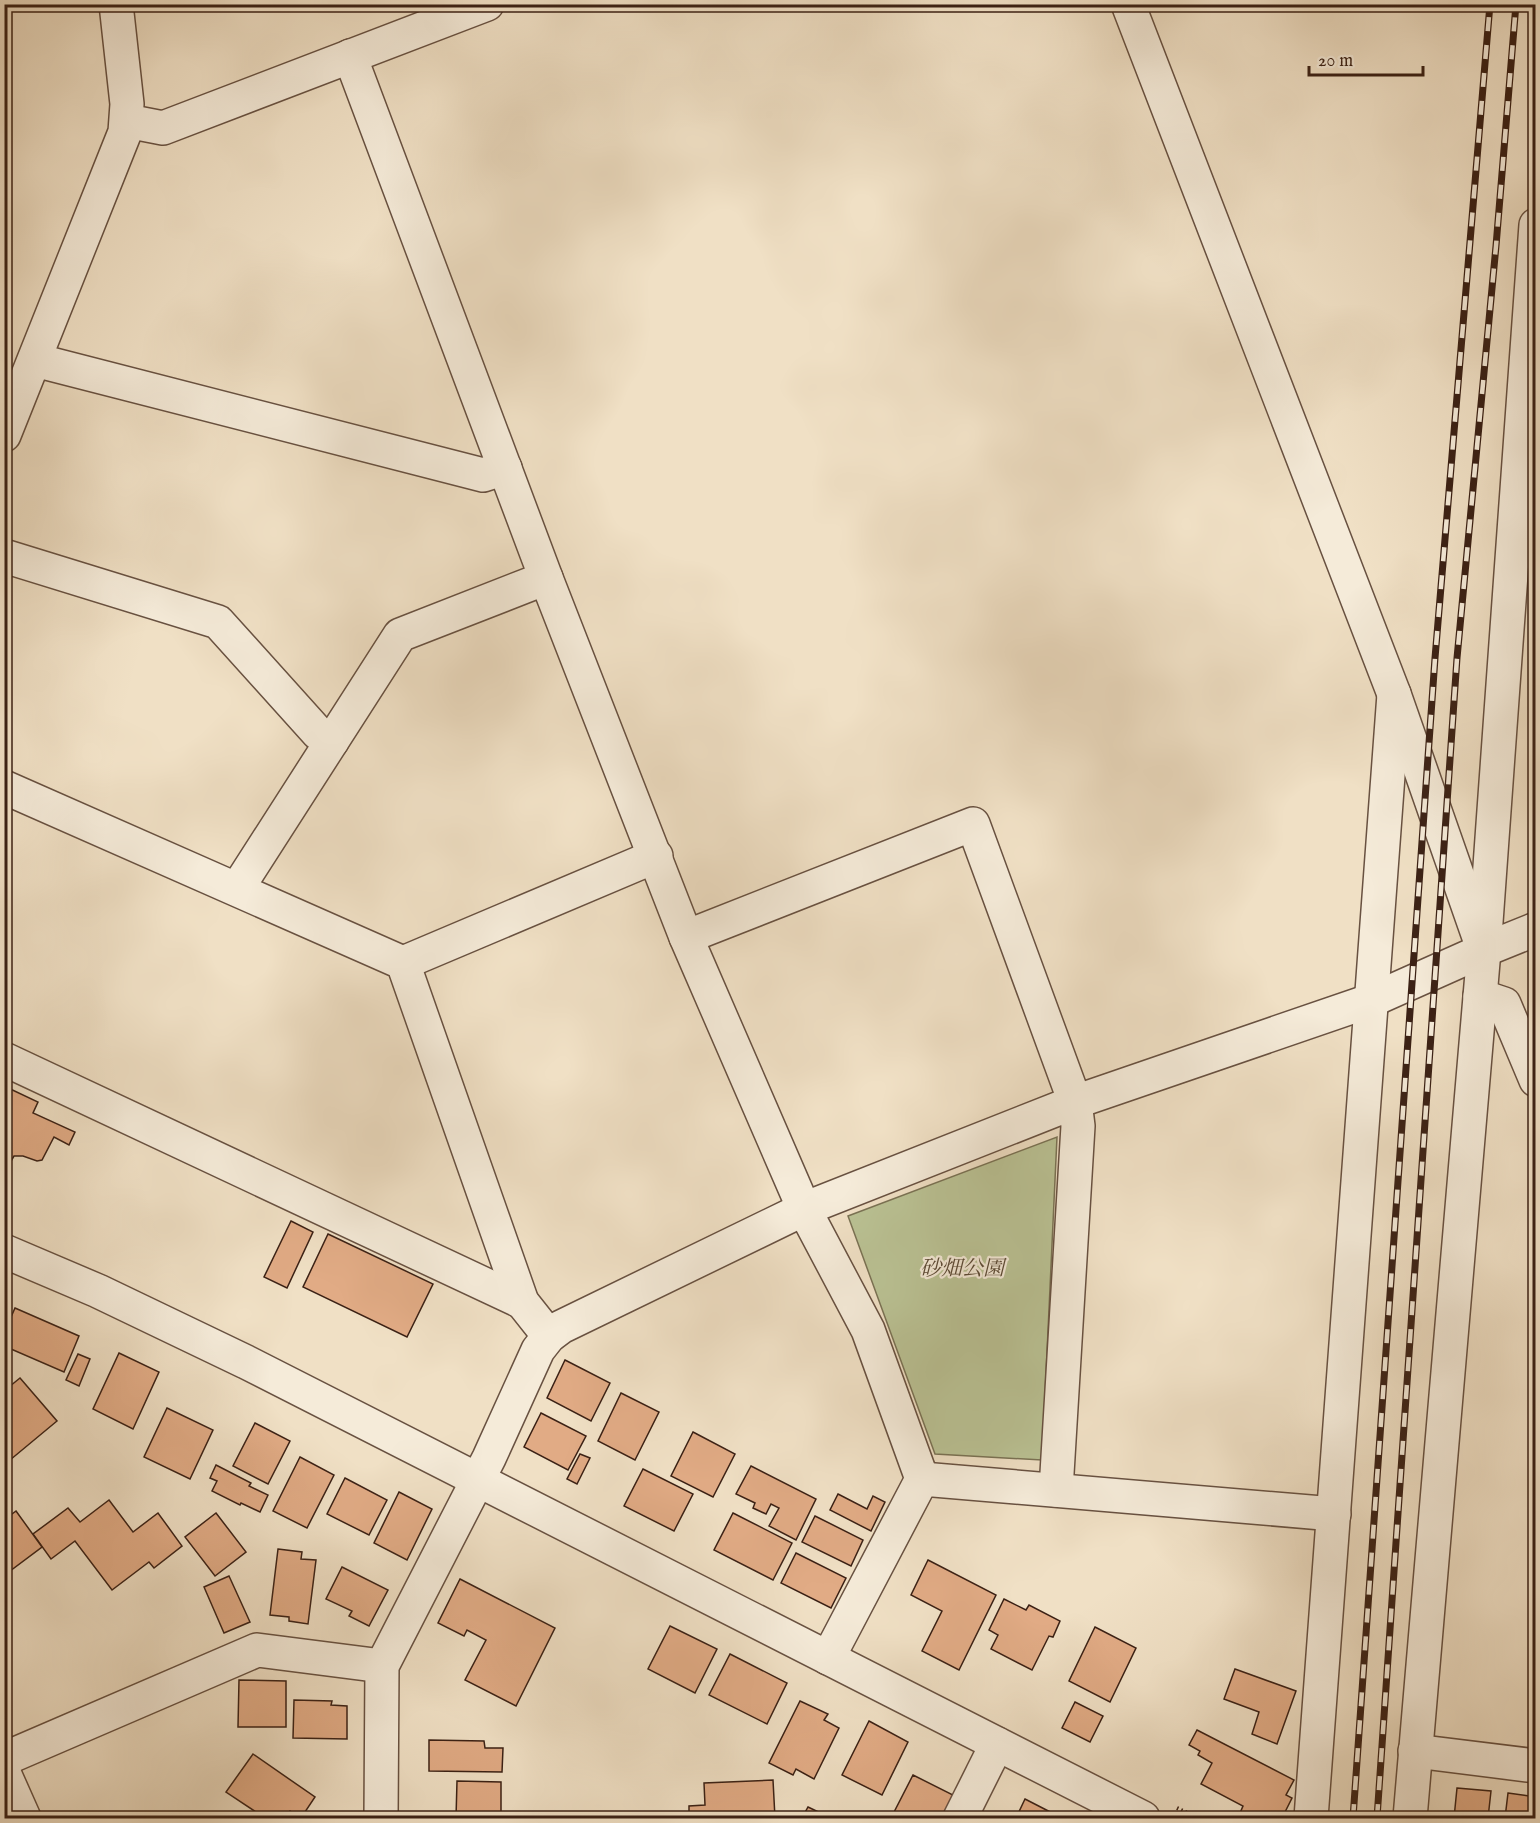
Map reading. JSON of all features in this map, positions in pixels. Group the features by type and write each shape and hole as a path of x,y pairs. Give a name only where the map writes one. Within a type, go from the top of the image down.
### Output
{"street":[{"path":"4,435 125,132 127,104 117,4"},
{"path":"127,121 163,128 487,4"},
{"path":"1128,4 1394,694 1484,950"},
{"path":"350,56 546,578 686,937 804,1209 868,1330 922,1479 828,1658"},
{"path":"1410,1818 1484,950 1536,225"},
{"path":"35,360 483,475 505,468"},
{"path":"4,556 218,622 318,733 332,741"},
{"path":"237,890 400,635 546,578"},
{"path":"1311,1818 1394,694"},
{"path":"4,787 403,963 656,856"},
{"path":"686,937 973,824 1075,1102 1078,1126 1056,1490"},
{"path":"381,1818 382,1666 489,1458 538,1350 549,1336 561,1327 804,1209 1075,1102 1372,1000 1536,929"},
{"path":"403,963 522,1302 549,1336"},
{"path":"1480,996 1504,1004 1536,1080"},
{"path":"4,1059 522,1302"},
{"path":"4,1251 98,1291 204,1342 1143,1818"},
{"path":"922,1479 1334,1514"},
{"path":"4,1759 257,1650 382,1666"},
{"path":"960,1818 997,1744"},
{"path":"1415,1751 1536,1766"},
{"path":"4,1773 24,1818"}],"green space":[{"name":"砂畑公園","path":"1057,1137 1042,1460 935,1454 848,1216"}],"building":[{"path":"4,1086 38,1102 33,1113 75,1132 69,1145 54,1137 42,1160 14,1156 4,1173"},
{"path":"291,1221 313,1232 287,1288 264,1277"},
{"path":"328,1234 433,1284 407,1337 303,1287"},
{"path":"15,1308 79,1336 64,1372 4,1346 4,1333"},
{"path":"119,1353 159,1372 133,1429 93,1409"},
{"path":"78,1354 90,1359 79,1386 66,1380"},
{"path":"565,1360 610,1383 591,1421 547,1398"},
{"path":"20,1378 57,1421 4,1465 4,1391"},
{"path":"621,1393 659,1412 635,1460 598,1441"},
{"path":"167,1408 213,1430 190,1479 144,1457"},
{"path":"541,1413 586,1436 568,1470 524,1447"},
{"path":"255,1423 290,1441 268,1484 233,1466"},
{"path":"693,1432 735,1454 713,1497 671,1476"},
{"path":"580,1454 590,1458 577,1484 567,1479"},
{"path":"300,1457 334,1475 307,1528 273,1511"},
{"path":"216,1465 251,1483 249,1486 268,1495 260,1512 212,1491 217,1481 210,1478"},
{"path":"751,1466 816,1499 796,1540 769,1526 779,1508 771,1504 766,1514 753,1508 755,1503 736,1494"},
{"path":"643,1469 693,1494 674,1531 624,1506"},
{"path":"345,1478 387,1500 369,1535 327,1514"},
{"path":"399,1492 432,1509 407,1560 374,1543"},
{"path":"838,1494 867,1509 873,1496 885,1502 871,1531 830,1510"},
{"path":"109,1500 133,1532 158,1513 182,1546 154,1568 149,1562 112,1590 75,1541 51,1559 33,1534 68,1508 80,1522"},
{"path":"16,1511 42,1547 6,1574 4,1572 4,1520"},
{"path":"216,1513 246,1552 215,1576 185,1537"},
{"path":"733,1513 792,1543 773,1580 714,1550"},
{"path":"815,1516 863,1540 851,1566 802,1542"},
{"path":"278,1549 302,1552 301,1559 316,1560 308,1624 289,1621 289,1617 270,1615"},
{"path":"796,1553 846,1578 831,1608 781,1583"},
{"path":"928,1560 996,1595 959,1670 922,1651 942,1611 911,1595"},
{"path":"342,1567 388,1590 369,1626 349,1616 352,1611 326,1599"},
{"path":"229,1576 250,1622 224,1633 204,1587"},
{"path":"460,1579 555,1628 516,1706 465,1680 486,1640 467,1630 464,1636 438,1623"},
{"path":"1004,1599 1026,1610 1029,1605 1060,1621 1053,1637 1049,1636 1032,1670 991,1649 998,1635 989,1630"},
{"path":"670,1626 717,1649 695,1693 648,1669"},
{"path":"1095,1627 1136,1648 1110,1702 1069,1681"},
{"path":"730,1654 787,1683 767,1724 709,1695"},
{"path":"1235,1669 1296,1691 1277,1744 1252,1734 1259,1712 1224,1699"},
{"path":"239,1680 286,1681 286,1727 238,1727"},
{"path":"294,1700 332,1701 331,1705 347,1706 347,1739 293,1738"},
{"path":"800,1701 828,1714 824,1720 839,1728 814,1779 796,1769 793,1775 769,1763"},
{"path":"1075,1702 1103,1716 1090,1742 1062,1728"},
{"path":"869,1721 908,1742 882,1795 842,1775"},
{"path":"1197,1730 1294,1780 1286,1795 1292,1798 1282,1818 1250,1818 1240,1813 1243,1806 1201,1784 1212,1763 1198,1755 1200,1751 1189,1745"},
{"path":"429,1740 484,1741 485,1748 503,1748 502,1772 429,1771"},
{"path":"253,1754 315,1797 301,1818 290,1811 285,1818 265,1818 226,1792"},
{"path":"913,1775 953,1795 942,1818 891,1818"},
{"path":"773,1780 775,1818 689,1818 689,1806 705,1805 704,1783"},
{"path":"457,1781 501,1782 501,1818 456,1818"},
{"path":"1457,1788 1491,1791 1488,1818 1454,1818"},
{"path":"1508,1793 1536,1797 1536,1818 1505,1818"},
{"path":"1025,1799 1062,1818 1016,1818"},
{"path":"808,1807 831,1818 802,1818"}],"railway":[{"path":"1353,1818 1435,658 1490,4"},
{"path":"1377,1818 1457,658 1496,246 1516,4"}]}
